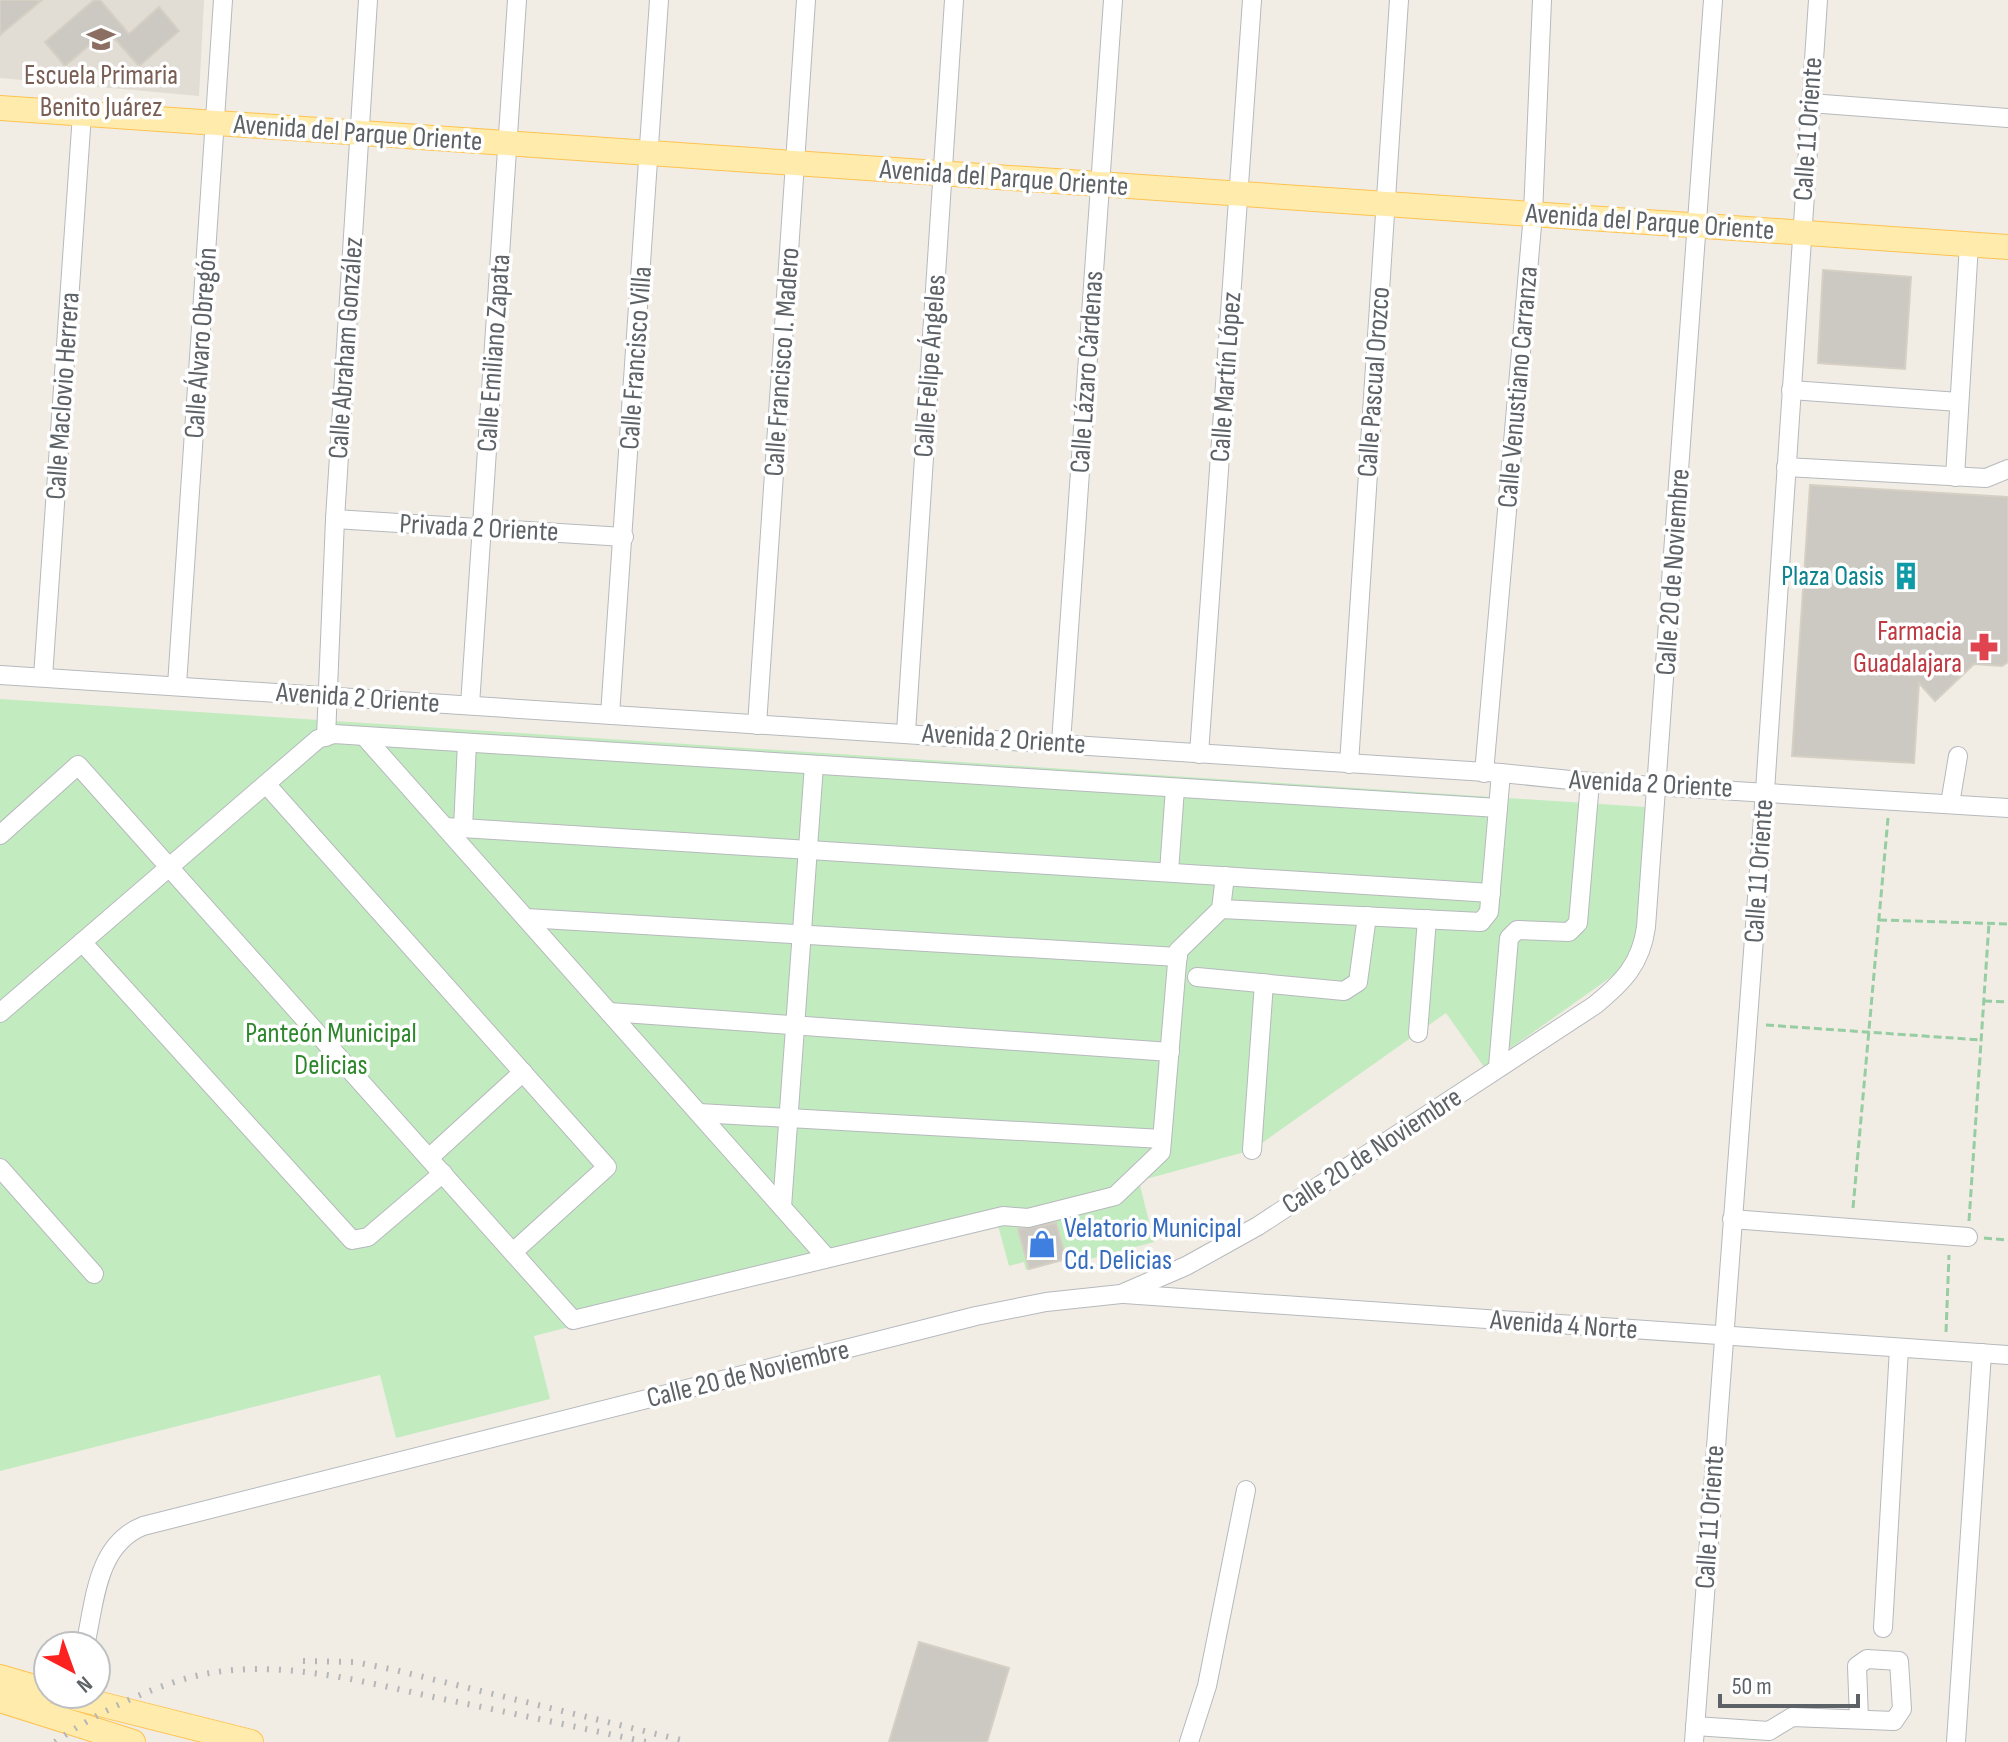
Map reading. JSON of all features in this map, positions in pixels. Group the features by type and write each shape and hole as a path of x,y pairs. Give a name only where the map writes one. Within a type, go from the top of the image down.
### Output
{"main road":[{"name":"Avenida del Parque Oriente","path":"0,108 361,136 508,143 2008,247"},
{"path":"0,1677 32,1686"},
{"path":"0,1700 60,1722 133,1742"},
{"path":"112,1706 251,1742"}],"street":[{"name":"Calle Álvaro Obregón","path":"177,685 223,0"},
{"name":"Calle Abraham González","path":"326,737 335,519 368,0"},
{"name":"Calle Emiliano Zapata","path":"470,705 517,0"},
{"name":"Calle Francisco Villa","path":"610,715 659,0"},
{"name":"Calle Francisco I. Madero","path":"757,725 806,0"},
{"name":"Calle Felipe Ángeles","path":"906,732 954,0"},
{"name":"Calle Lázaro Cárdenas","path":"1061,743 1113,0"},
{"name":"Calle Martín López","path":"1199,754 1252,0"},
{"name":"Calle Pascual Orozco","path":"1349,764 1399,0"},
{"name":"Calle Venustiano Carranza","path":"1491,893 1498,808 1493,773 1533,214 1542,0"},
{"name":"Calle 20 de Noviembre","path":"89,1630 109,1554 119,1538 143,1526 976,1316 1046,1302 1121,1294 1186,1266 1246,1233 1595,1005 1632,971 1639,959 1646,927 1713,0"},
{"name":"Calle 11 Oriente","path":"1695,1734 1722,1336 1765,791 1818,0"},
{"path":"1810,103 2008,118"},
{"name":"Calle Maclovio Herrera","path":"43,677 82,114"},
{"path":"1955,477 1969,244"},
{"path":"1791,390 1959,402"},
{"path":"1786,467 1986,478 2008,469"},
{"name":"Privada 2 Oriente","path":"335,519 624,537"},
{"name":"Avenida 2 Oriente","path":"0,675 906,732 1590,782 2008,808"},
{"path":"364,736 454,827 526,918 827,1258"},
{"path":"0,1013 318,739 326,737 364,736 1498,808"},
{"path":"454,827 467,743"},
{"path":"1950,804 1958,756"},
{"path":"0,835 78,765 573,1320 1003,1216 1028,1218 1115,1196 1161,1152 1178,951 1221,909 1225,876"},
{"path":"782,1207 814,765"},
{"path":"1498,1067 1509,938 1517,930 1569,932 1578,923 1590,782"},
{"path":"266,784 607,1167 513,1252"},
{"path":"1169,872 1175,788"},
{"path":"454,827 1491,893 1489,912 1481,922 1221,909"},
{"path":"1197,977 1344,991 1358,982 1367,916"},
{"path":"526,918 1178,957"},
{"path":"1418,1033 1427,919"},
{"path":"82,942 352,1240 368,1237 443,1173"},
{"path":"1252,1150 1264,983"},
{"path":"609,1012 1170,1052"},
{"path":"429,1158 523,1072"},
{"path":"699,1113 1162,1139"},
{"path":"0,1168 94,1274"},
{"path":"1732,1219 1959,1236"},
{"name":"Avenida 4 Norte","path":"1121,1294 2008,1355"},
{"path":"1883,1628 1899,1348"},
{"path":"1956,1742 1982,1353"},
{"path":"1189,1742 1207,1686 1246,1490"},
{"path":"60,1722 64,1710"},
{"path":"1695,1734 1769,1731 1792,1717 1859,1719"}],"path":[{"path":"1851,1228 1889,800"},
{"path":"1879,920 2008,924"},
{"path":"1945,1351 1981,1040 1989,923"},
{"path":"1984,1001 2008,1002"},
{"path":"1747,1024 1981,1040"},
{"path":"1959,1236 2008,1240"}],"shaded area":[{"name":"Escuela Primaria Benito Juárez","path":"0,0 204,0 199,96 0,78"}],"green space":[{"name":"Panteón Municipal Delicias","path":"0,699 1646,807 1635,960 1484,1067 1446,1013 1252,1150 1139,1181 1154,1242 1067,1265 1065,1260 1026,1270 1024,1262 1009,1266 996,1218 534,1336 550,1399 396,1438 380,1375 0,1471"}],"building":[{"path":"0,0 42,0 0,35"},
{"path":"94,0 100,0 129,34 159,7 179,31 139,66 107,30 65,66 45,42"},
{"path":"1823,270 1911,277 1905,369 1818,363"},
{"name":"Plaza Oasis","path":"1810,485 2008,497 2008,662 2002,666 1974,664 1935,701 1919,683 1914,763 1792,756"},
{"name":"Velatorio Municipal Cd. Delicias","path":"1056,1223 1066,1259 1029,1269 1018,1229"},
{"path":"919,1642 1009,1668 987,1742 889,1742"}],"railway":[{"path":"303,1661 355,1662 395,1670 689,1742"},
{"path":"55,1742 109,1710 171,1683 210,1673 267,1669 353,1680 646,1742"}],"place":[{"name":"Escuela Primaria Benito Juárez","path":"101,39"},
{"name":"Plaza Oasis","path":"1906,576"},
{"name":"Farmacia Guadalajara","path":"1984,647"},
{"name":"Velatorio Municipal Cd. Delicias","path":"1042,1244"}]}
